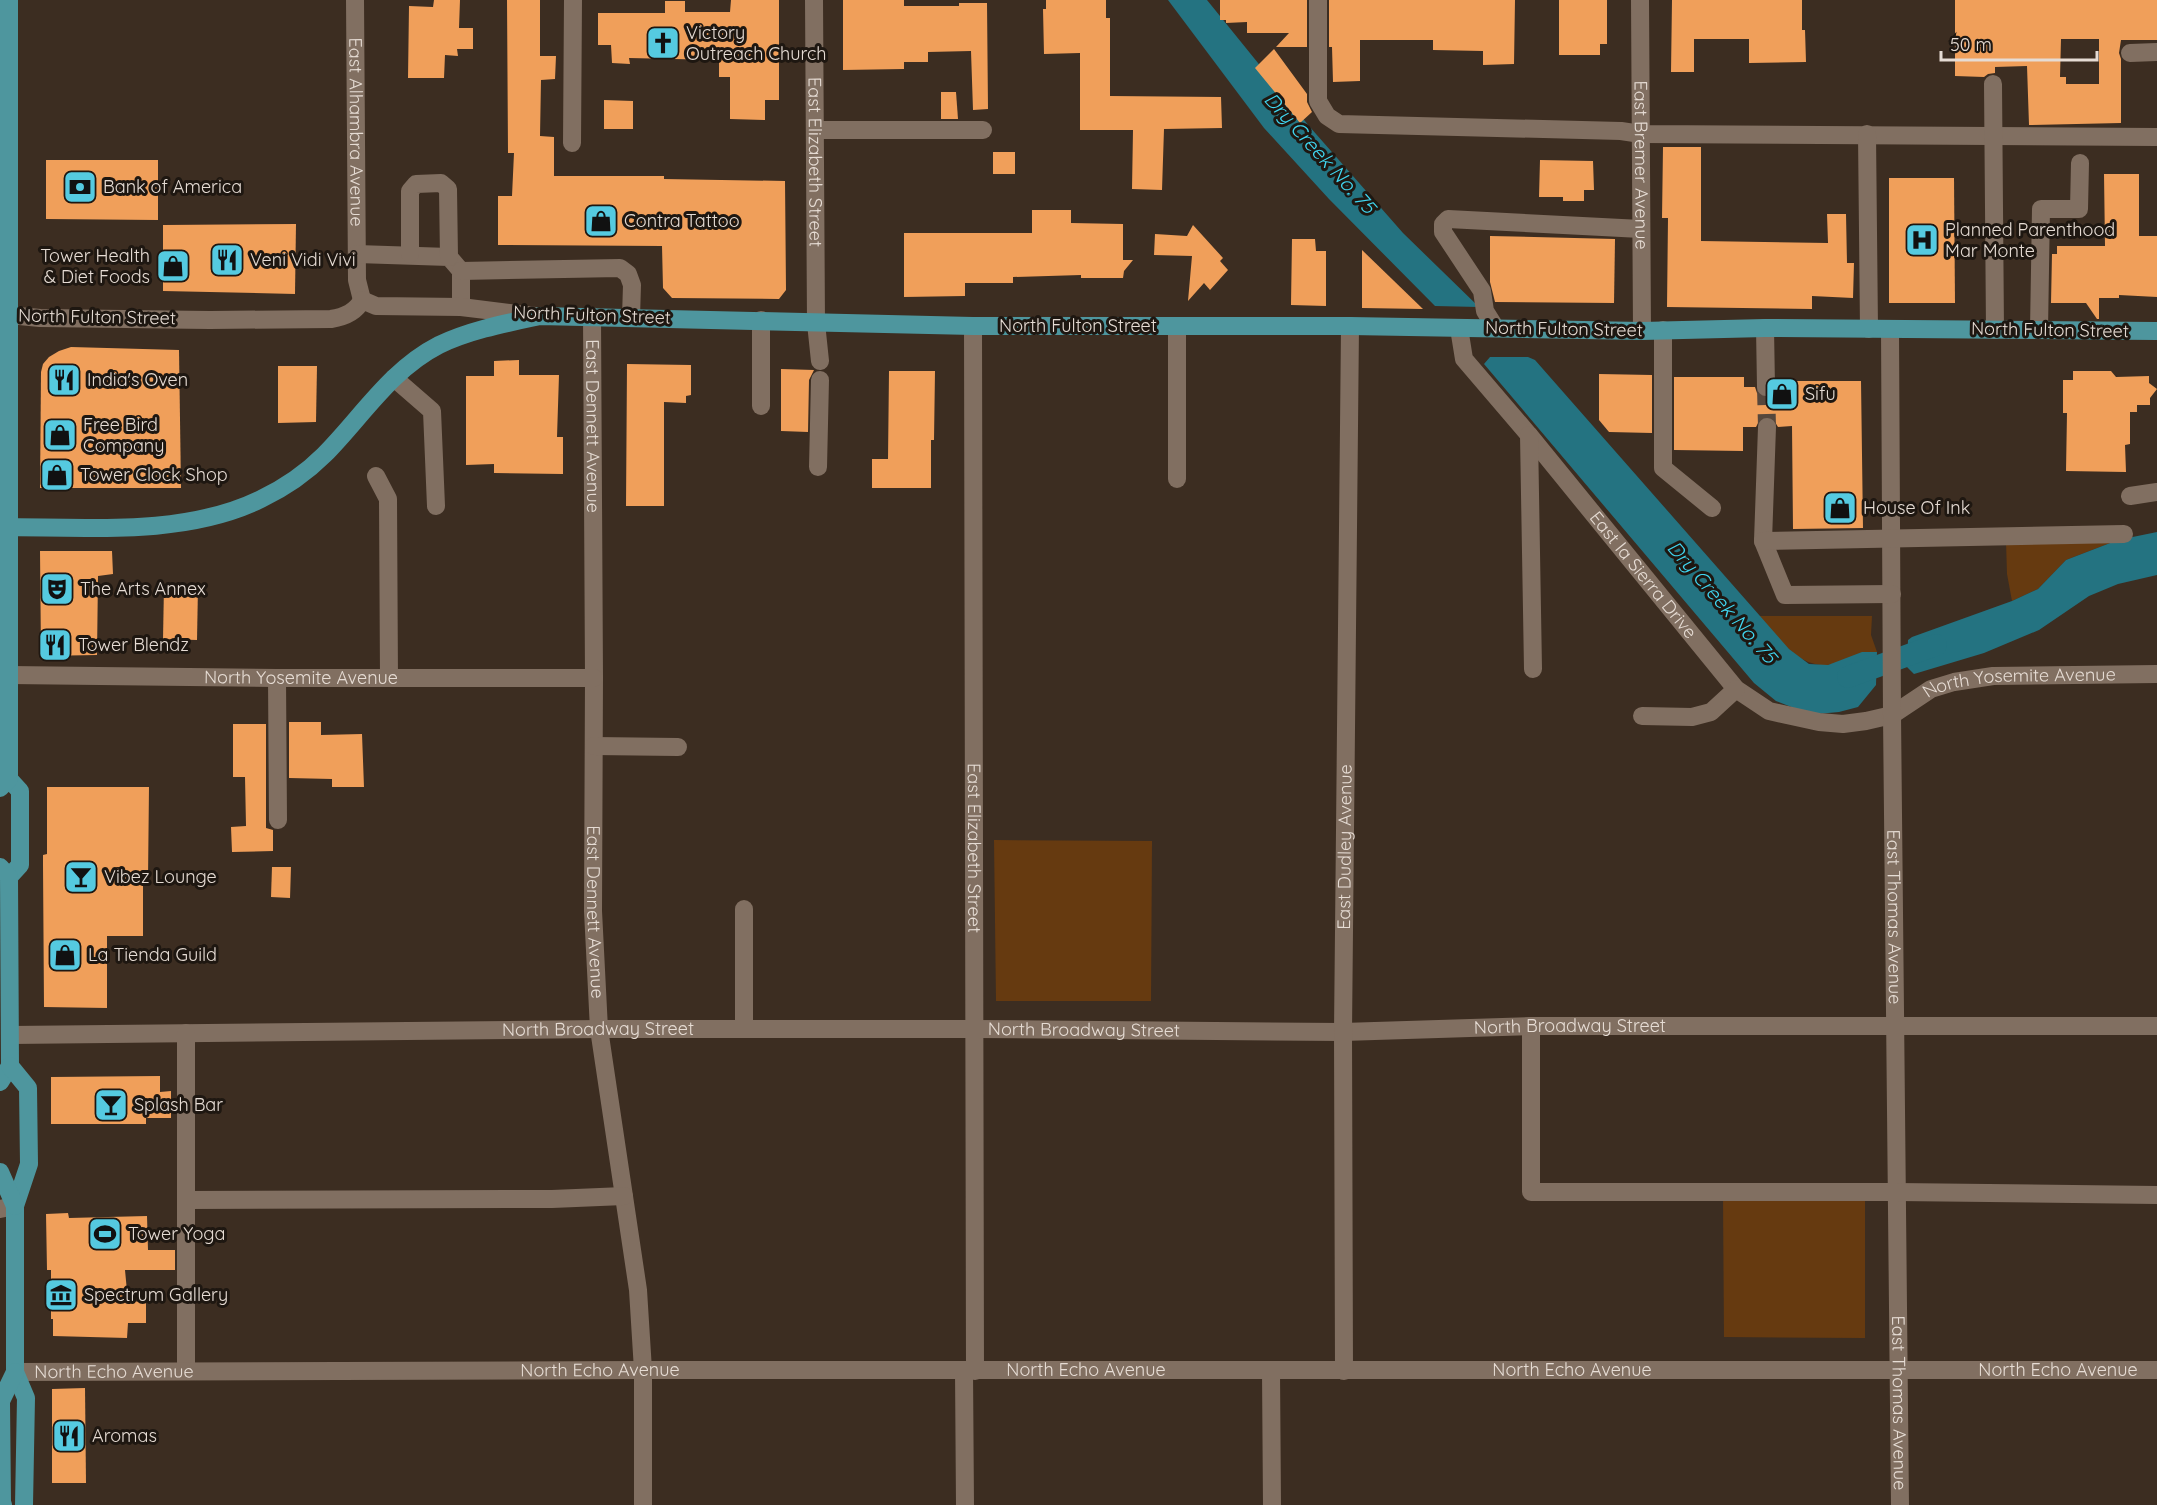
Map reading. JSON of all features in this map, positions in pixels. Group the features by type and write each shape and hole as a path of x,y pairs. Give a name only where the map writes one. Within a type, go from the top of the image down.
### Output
{"main road":[{"path":"0,1082 10,1066 3,874 20,865 20,791 4,784 9,675 4,527 9,315 4,116 9,0"},
{"path":"4,527 128,527 172,524 218,516 240,508 279,489 310,467 394,378 439,345 484,329 540,316"},
{"name":"North Fulton Street","path":"540,316 973,326 1496,327 1642,331 1765,328 2157,331"},
{"path":"8,1208 29,1164 28,1088 10,1066"},
{"path":"0,1172 8,1208 15,1372 26,1398 24,1505"},
{"path":"3,1505 1,1401 15,1372"}],"street":[{"name":"East Alhambra Avenue","path":"355,0 357,280 362,300"},
{"path":"572,143 573,0"},
{"name":"East Elizabeth Street","path":"814,0 816,322 820,361"},
{"path":"1318,0 1318,101 1327,116 1340,124 1621,131 1641,134 2157,137"},
{"name":"East Bremer Avenue","path":"1640,0 1642,331"},
{"path":"2130,52 2157,52"},
{"path":"1994,84 1995,330"},
{"path":"815,130 982,130"},
{"path":"1867,135 1869,329"},
{"path":"2039,330 2041,209 2079,209 2080,163"},
{"path":"410,254 410,191 416,184 441,183 448,189 461,307"},
{"path":"1496,327 1485,310 1482,291 1443,232 1443,224 1448,219 1641,229"},
{"path":"357,254 410,254 455,264 620,268 628,274 632,285 631,317"},
{"name":"North Fulton Street","path":"9,315 40,318 331,319 353,310 362,300 376,306 461,307 540,316"},
{"name":"East Dennett Avenue","path":"592,316 594,678 592,911 599,1029 638,1290 643,1370 643,1505"},
{"path":"761,320 761,406"},
{"name":"East Elizabeth Street","path":"965,1505 970,1371 974,1029 973,326"},
{"path":"1177,326 1177,479"},
{"name":"East Dudley Avenue","path":"1344,1371 1343,1032 1350,326"},
{"name":"East la Sierra Drive","path":"1461,327 1464,359 1529,435 1736,689 1770,711 1818,722 1843,724 1892,715"},
{"path":"1765,328 1766,387"},
{"name":"East Thomas Avenue","path":"1890,329 1900,1505"},
{"path":"1662,330 1662,468 1712,508"},
{"path":"394,378 432,411 435,506"},
{"path":"818,467 820,380"},
{"path":"1767,427 1763,540 1785,595 1892,594"},
{"path":"1529,435 1533,669"},
{"path":"376,476 388,499 389,678"},
{"path":"2130,496 2157,492"},
{"path":"1763,540 2124,534"},
{"name":"North Yosemite Avenue","path":"1892,715 1931,689 1954,682 1994,676 2157,674"},
{"name":"North Yosemite Avenue","path":"9,675 594,678"},
{"path":"277,678 278,820"},
{"path":"1642,716 1692,717 1711,712 1736,689"},
{"path":"594,746 678,747"},
{"path":"744,909 744,1029"},
{"path":"1531,1026 1531,1192 2157,1195"},
{"name":"North Broadway Street","path":"10,1035 599,1029 1343,1032 1531,1026 2157,1026"},
{"path":"186,1034 186,1371"},
{"path":"186,1200 540,1199 624,1196"},
{"name":"North Echo Avenue","path":"15,1372 2157,1370"},
{"path":"1271,1371 1272,1505"}],"shaded area":[{"path":"2118,540 2066,560 2038,589 2012,601 2007,574 2006,541"},
{"path":"1758,616 1872,616 1871,635 1877,652 1862,654 1828,665 1817,665 1788,649"},
{"path":"994,840 1152,841 1151,1001 996,1001"},
{"path":"1865,1195 1865,1338 1724,1337 1723,1196"}],"water":[{"path":"1168,0 1207,0 1309,126 1403,233 1479,307 1435,306 1329,199 1264,128"},
{"path":"1490,357 1528,357 1535,360 1789,649 1809,664 1828,665 1862,652 1877,652 1876,685 1858,707 1817,714 1799,710 1776,701 1754,683 1484,364"},
{"path":"2157,532 2157,575 2118,584 2089,596 2039,630 1984,653 1914,674 1907,667 1908,640 1912,637 2012,601 2038,589 2066,560 2118,540"}],"building":[{"path":"434,0 460,0 459,28 473,28 473,49 457,49 458,56 445,55 444,78 408,78 409,6 433,7"},
{"path":"507,0 540,0 540,56 556,56 555,79 541,80 540,136 554,137 554,176 664,176 664,179 785,181 786,290 779,299 672,298 663,288 662,246 498,245 498,196 512,196 514,153 508,153"},
{"path":"731,0 779,0 779,100 765,100 765,120 730,119 730,77 719,77 719,60 629,58 630,64 612,63 611,45 598,45 598,13 665,13 665,1 685,1 685,12 730,12"},
{"path":"843,0 904,0 904,6 959,6 959,3 987,3 988,109 973,110 971,51 928,52 928,62 904,62 904,69 843,70"},
{"path":"1046,0 1106,0 1106,18 1110,18 1110,96 1221,97 1222,128 1164,129 1162,190 1132,189 1133,130 1080,130 1080,53 1044,54 1043,9 1046,9"},
{"path":"1220,0 1307,0 1307,47 1276,47 1289,33 1247,33 1247,22 1226,23 1226,20 1220,20"},
{"path":"1329,0 1515,0 1514,64 1483,65 1483,51 1433,50 1433,40 1360,40 1360,81 1333,82 1332,47 1329,47"},
{"path":"1559,0 1607,0 1607,44 1600,44 1600,55 1559,55"},
{"path":"1672,0 1802,0 1802,30 1805,30 1806,62 1749,63 1749,39 1694,39 1694,72 1671,72"},
{"path":"1955,0 2157,0 2157,40 2121,40 2119,53 2121,59 2121,123 2029,125 2027,66 1995,67 1995,73 1984,77 1955,76","holes":["2061,39 2099,39 2099,84 2066,84 2066,77 2060,77"]},
{"path":"1274,49 1307,94 1307,102 1312,112 1300,123 1255,68"},
{"path":"941,92 956,92 958,119 941,119"},
{"path":"604,100 633,101 633,129 604,129"},
{"path":"1663,147 1701,147 1701,241 1828,243 1827,214 1846,214 1847,263 1854,263 1853,298 1812,296 1812,309 1667,307 1668,218 1662,218"},
{"path":"993,152 1015,152 1015,174 993,174"},
{"path":"46,160 158,160 158,220 46,219"},
{"path":"1540,160 1593,161 1594,190 1584,190 1584,201 1563,201 1563,197 1539,197"},
{"path":"2104,174 2139,174 2139,236 2157,236 2157,297 2119,295 2119,298 2099,298 2099,319 2097,319 2086,303 2051,303 2052,254 2057,254 2057,246 2105,246"},
{"name":"Planned Parenthood Mar Monte","path":"1889,178 1954,178 1955,303 1889,303"},
{"path":"1032,210 1071,210 1071,223 1123,224 1123,260 1133,260 1124,271 1123,278 1081,278 1081,275 1013,277 1013,283 965,283 965,296 904,297 904,233 1032,233"},
{"path":"296,224 295,294 163,291 163,225"},
{"path":"1193,225 1223,258 1220,261 1228,270 1210,290 1204,283 1188,301 1192,256 1154,255 1155,234 1187,236"},
{"path":"1490,236 1615,239 1614,303 1495,302 1490,282"},
{"path":"1292,239 1315,239 1316,251 1326,251 1326,306 1291,305"},
{"path":"1362,250 1423,309 1362,308"},
{"path":"71,347 179,350 181,488 40,488 41,372 43,364 49,357"},
{"path":"519,360 519,375 559,375 557,437 563,437 563,474 494,473 494,464 466,465 466,376 494,376 494,361"},
{"path":"627,364 691,365 691,395 686,396 686,403 664,402 664,506 626,506"},
{"path":"278,366 317,366 316,422 278,423"},
{"path":"781,369 814,370 809,380 808,432 781,431"},
{"path":"889,371 935,371 931,488 872,488 872,459 888,459"},
{"path":"2073,371 2111,371 2116,377 2149,376 2149,383 2157,389 2150,398 2150,405 2137,405 2137,412 2130,412 2130,444 2125,445 2126,472 2066,471 2067,413 2063,413 2063,380 2073,380"},
{"path":"1599,374 1652,375 1652,433 1609,432 1599,420"},
{"path":"1674,377 1744,377 1744,387 1755,387 1757,393 1766,398 1772,396 1777,386 1791,386 1791,381 1861,381 1863,528 1793,529 1792,426 1778,427 1772,417 1761,417 1756,427 1743,427 1743,451 1674,450"},
{"path":"40,551 112,551 113,574 98,576 97,655 41,656"},
{"path":"164,586 198,587 197,640 163,639"},
{"path":"289,722 321,722 321,735 362,734 364,787 332,787 332,779 289,778"},
{"path":"233,724 266,724 266,828 273,830 273,851 232,852 231,827 246,826 245,777 233,777"},
{"path":"47,787 149,787 148,879 143,879 143,936 107,936 107,1008 44,1007 43,855 47,854"},
{"path":"272,867 291,867 290,898 271,897"},
{"name":"Splash Bar","path":"160,1076 160,1092 171,1091 171,1118 146,1118 146,1124 51,1124 51,1077"},
{"path":"68,1213 69,1218 147,1216 148,1250 175,1250 175,1270 125,1270 128,1302 146,1301 146,1323 128,1323 127,1338 53,1336 51,1270 47,1270 46,1214"},
{"name":"Aromas","path":"85,1388 86,1483 52,1483 52,1389"}],"waterway":[{"name":"Dry Creek No. 75","path":"1848,677 1936,645"}],"tunnel":[{"path":"1766,387 1767,427"}],"place":[{"name":"Victory Outreach Church","path":"663,43"},
{"name":"Bank of America","path":"80,187"},
{"name":"Contra Tattoo","path":"601,221"},
{"name":"Planned Parenthood Mar Monte","path":"1922,240"},
{"name":"Veni Vidi Vivi","path":"227,260"},
{"name":"Tower Health & Diet Foods","path":"173,266"},
{"name":"India's Oven","path":"64,380"},
{"name":"Sifu","path":"1782,394"},
{"name":"Free Bird Company","path":"60,435"},
{"name":"Tower Clock Shop","path":"57,475"},
{"name":"House Of Ink","path":"1840,508"},
{"name":"The Arts Annex","path":"57,589"},
{"name":"Tower Blendz","path":"55,645"},
{"name":"Vibez Lounge","path":"81,877"},
{"name":"La Tienda Guild","path":"65,955"},
{"name":"Splash Bar","path":"111,1105"},
{"name":"Tower Yoga","path":"105,1234"},
{"name":"Spectrum Gallery","path":"61,1295"},
{"name":"Aromas","path":"69,1436"}]}
